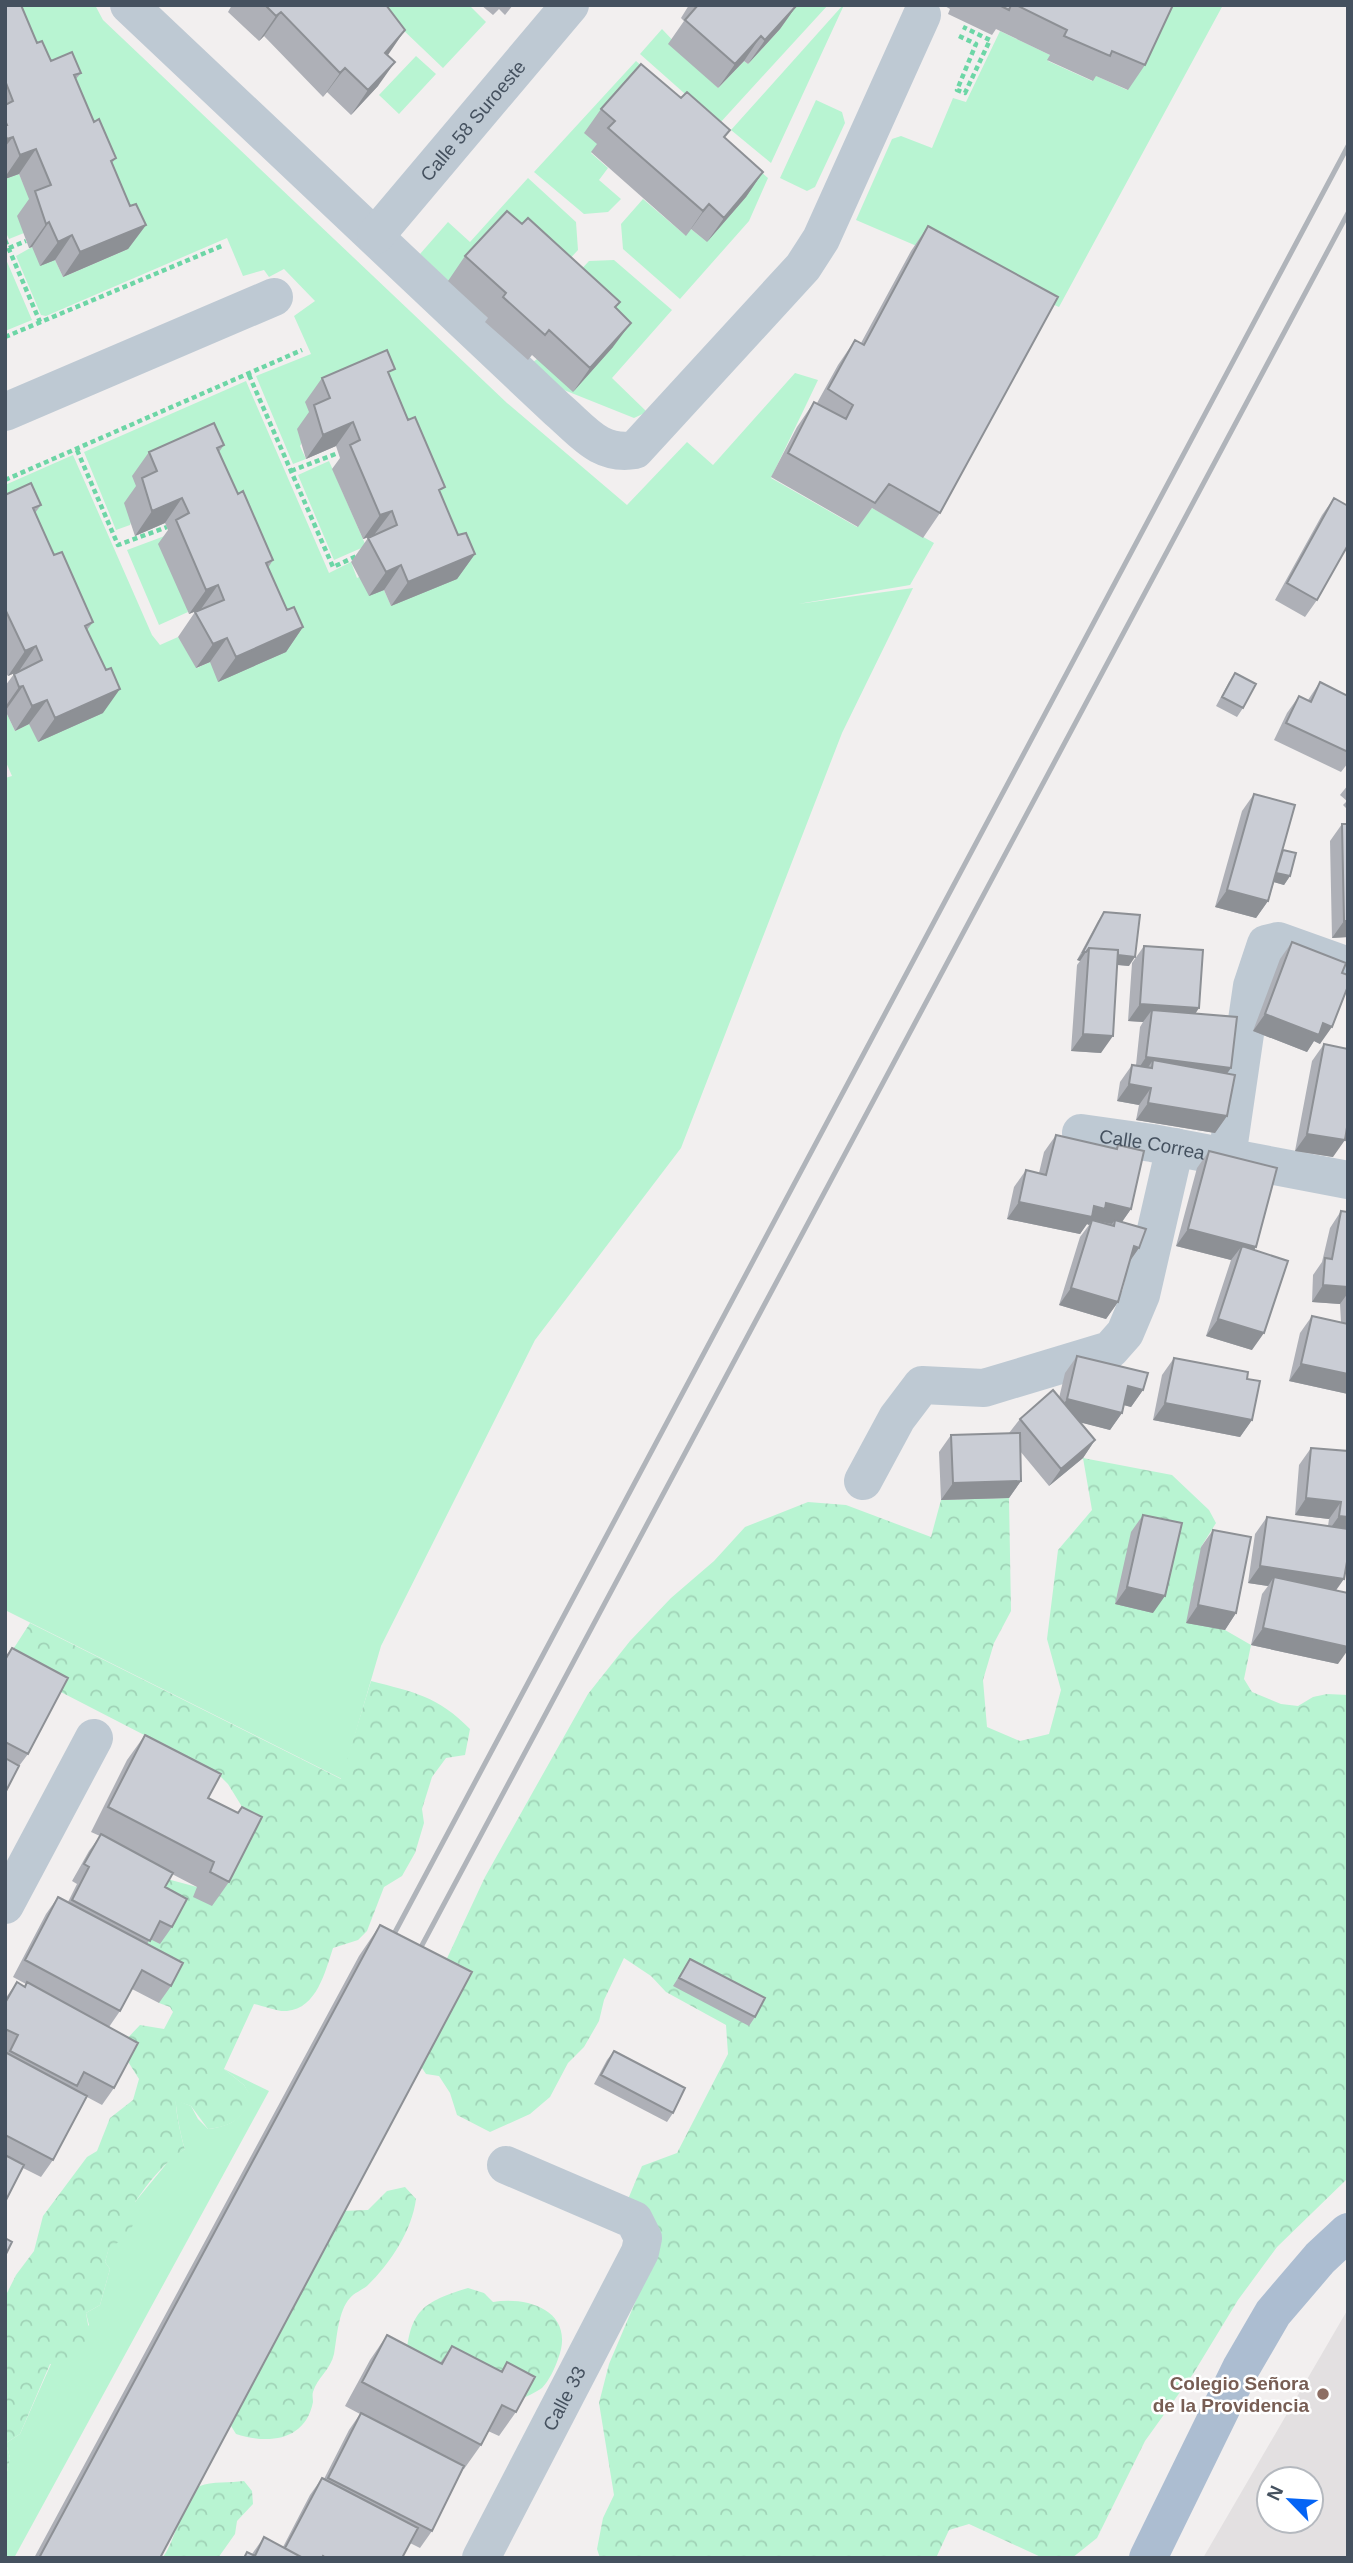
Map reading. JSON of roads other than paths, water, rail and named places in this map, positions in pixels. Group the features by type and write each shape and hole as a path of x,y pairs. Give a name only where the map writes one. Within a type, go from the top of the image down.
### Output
{"main road":[{"path":"1148,2558 1241,2368 1273,2313 1320,2258 1348,2232"}],"street":[{"path":"129,5 376,235 557,410 600,446 617,453 635,450 803,267 821,239 932,20"},
{"name":"Calle 58 Suroeste","path":"376,235 570,5"},
{"path":"5,412 274,298"},
{"path":"1227,1157 1252,986 1266,944 1278,941 1348,967"},
{"name":"Calle Correa","path":"1081,1133 1175,1147 1348,1180"},
{"path":"863,1481 897,1418 922,1385 984,1388 1110,1350 1125,1333 1141,1295 1175,1147"},
{"path":"5,1905 94,1738"},
{"name":"Calle 33","path":"481,2558 640,2252 643,2238 634,2220 506,2165"}],"railway":[{"path":"386,1949 1348,146"},
{"path":"413,1962 1348,213"}],"place":[{"name":"Colegio Señora de la Providencia","path":"1323,2394"}]}
